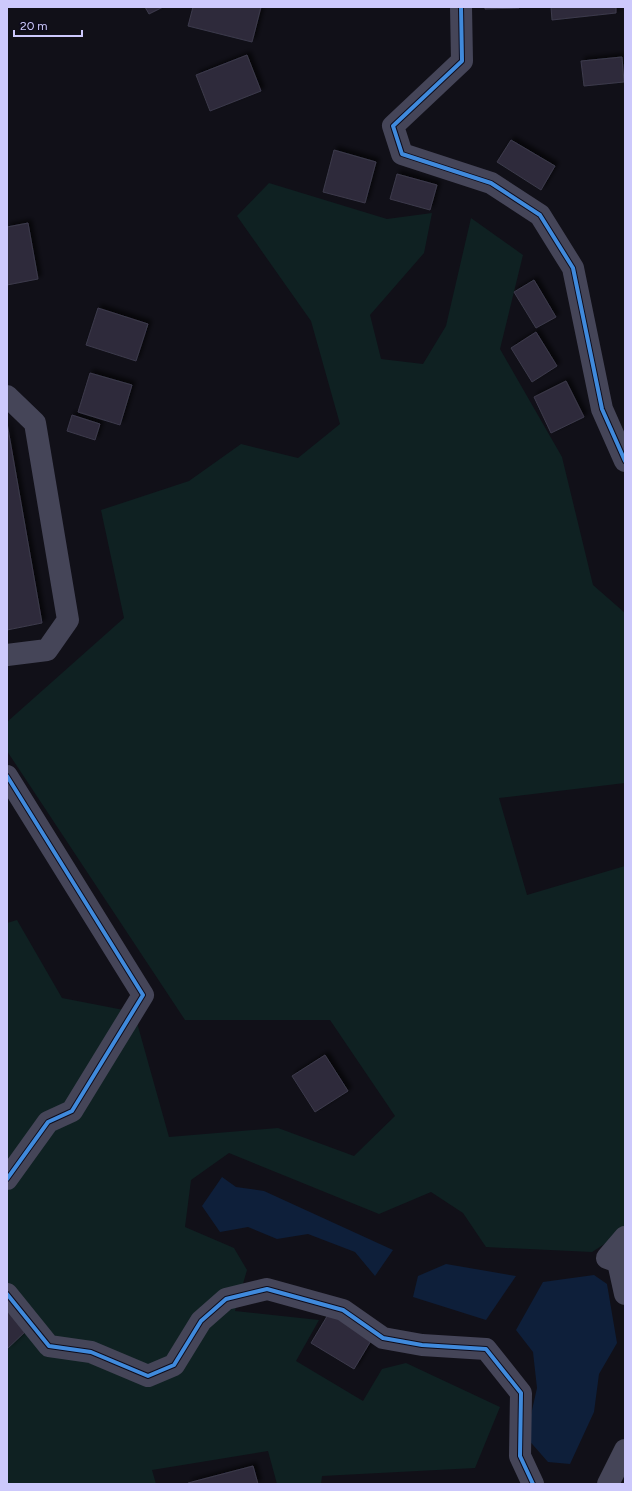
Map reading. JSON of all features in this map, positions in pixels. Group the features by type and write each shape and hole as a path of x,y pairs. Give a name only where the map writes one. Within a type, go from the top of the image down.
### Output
{"street":[{"path":"461,7 462,61 393,126 402,154 491,182 540,215 573,268 602,409 625,461"},
{"path":"7,396 36,423 68,620 47,650 7,655"},
{"path":"7,776 143,995 72,1111 48,1122 7,1179"},
{"path":"625,1237 607,1258 618,1262 625,1294"},
{"path":"7,1294 49,1346 91,1352 148,1376 174,1365 201,1320 226,1299 267,1289 343,1310 383,1338 422,1345 486,1349 521,1393 520,1456 533,1484"},
{"path":"608,1484 625,1450"}],"shaded area":[{"path":"269,183 387,219 432,213 424,253 370,315 381,359 423,364 446,326 471,218 523,255 500,349 562,457 593,585 625,613 625,783 499,798 527,895 625,866 625,1231 592,1252 486,1247 463,1213 431,1192 379,1214 229,1153 191,1180 185,1227 234,1248 247,1270 235,1311 319,1320 296,1361 363,1401 382,1369 406,1363 500,1407 475,1468 322,1476 321,1484 277,1484 268,1451 152,1470 156,1484 7,1484 7,923 17,920 62,998 134,1012 169,1137 278,1128 354,1156 395,1116 330,1020 185,1020 7,751 7,722 124,618 101,510 189,481 241,444 298,458 340,424 311,321 237,216"}],"water":[{"path":"222,1177 236,1187 264,1191 393,1250 375,1276 355,1252 308,1234 277,1239 248,1227 220,1232 202,1206"},
{"path":"446,1264 516,1276 486,1320 413,1297 418,1276"},
{"path":"594,1275 607,1284 617,1343 599,1374 594,1412 570,1464 548,1462 526,1437 537,1388 533,1352 516,1330 543,1282"}],"building":[{"path":"145,7 163,7 149,14"},
{"path":"193,7 261,7 252,42 188,26"},
{"path":"485,7 519,7 519,8 485,9"},
{"path":"551,7 616,7 616,13 552,20"},
{"path":"247,55 261,91 210,111 196,75"},
{"path":"622,57 624,82 584,86 581,61"},
{"path":"511,140 555,166 541,190 497,162"},
{"path":"334,150 376,162 365,203 323,192"},
{"path":"397,174 437,185 430,210 390,199"},
{"path":"28,223 38,279 7,285 7,227"},
{"path":"534,280 556,317 536,328 514,292"},
{"path":"98,308 148,324 136,361 86,345"},
{"path":"536,332 557,366 532,382 511,348"},
{"path":"90,373 132,385 120,425 78,412"},
{"path":"566,381 584,417 551,433 534,397"},
{"path":"72,415 100,424 95,440 67,431"},
{"path":"7,423 42,623 7,630"},
{"path":"325,1055 348,1091 315,1112 292,1076"},
{"path":"7,1310 27,1330 7,1349"},
{"path":"329,1313 372,1339 354,1369 311,1343"},
{"path":"253,1466 258,1484 188,1484 188,1483"}],"cycle path":[{"path":"461,7 462,61 393,126 402,154 491,183 540,215 573,268 602,409 625,461"},
{"path":"7,776 143,995 72,1111 48,1122 7,1179"},
{"path":"7,1294 49,1346 91,1352 148,1376 174,1365 201,1321 226,1299 267,1289 343,1310 383,1338 422,1345 486,1349 521,1393 520,1456 533,1484"}]}
